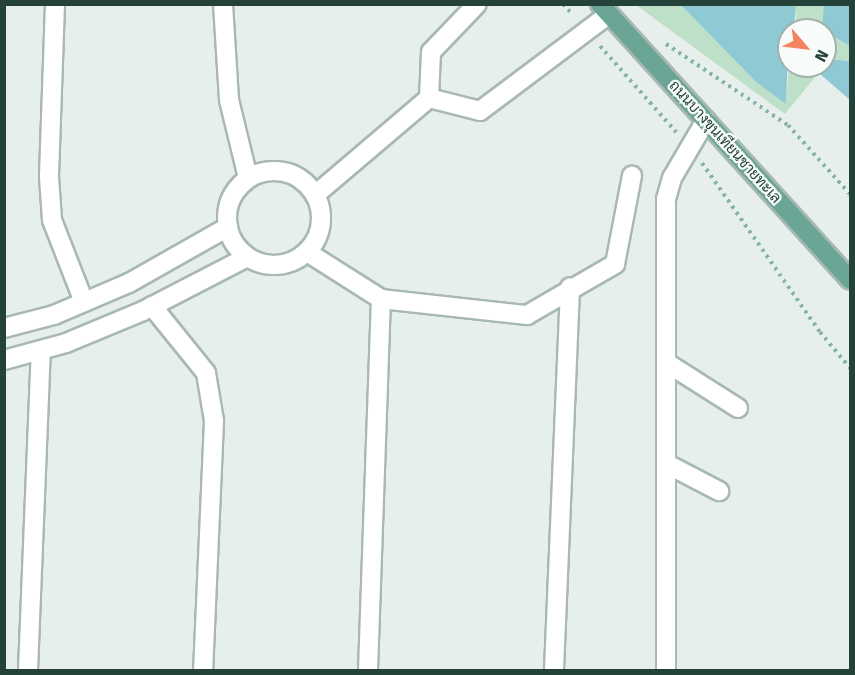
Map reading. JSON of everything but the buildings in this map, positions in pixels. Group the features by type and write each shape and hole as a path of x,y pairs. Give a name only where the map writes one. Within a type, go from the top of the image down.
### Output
{"main road":[{"name":"ถนนบางขุนเทียนชายทะเล","path":"604,9 847,276"}],"street":[{"path":"55,4 49,177 52,220 84,302"},
{"path":"223,4 229,100 248,178"},
{"path":"315,195 429,98 431,52 477,4"},
{"path":"429,98 480,111 604,9"},
{"path":"666,670 666,200 672,178 706,120"},
{"path":"278,171 306,183 315,195 321,225 307,252 294,262 278,266 247,257 235,246 228,227 229,202 248,178 278,171"},
{"path":"307,252 381,299 527,315 570,287 615,264 632,176"},
{"path":"4,328 84,302 129,283 228,227"},
{"path":"4,360 41,350 152,306 247,257"},
{"path":"554,670 570,287"},
{"path":"368,670 381,299"},
{"path":"152,306 206,373 214,421 203,670"},
{"path":"28,670 41,350"},
{"path":"667,363 738,408"},
{"path":"667,464 719,491"}],"path":[{"name":"ถนนบางขุนเทียนชายทะเล","path":"657,36 788,125 850,194"},
{"path":"820,332 850,368"}],"green space":[{"path":"636,5 681,5 756,82 786,103 788,78 814,78 785,114"},
{"path":"796,5 824,5 824,18 796,18"},
{"path":"837,39 850,46 850,61 837,60"}],"water":[{"path":"681,5 796,5 795,18 777,18 777,78 787,78 786,104 756,82"},
{"path":"824,5 850,5 850,46 837,39 837,18 823,18"},
{"path":"837,60 850,61 850,100 825,78 837,78"}]}
